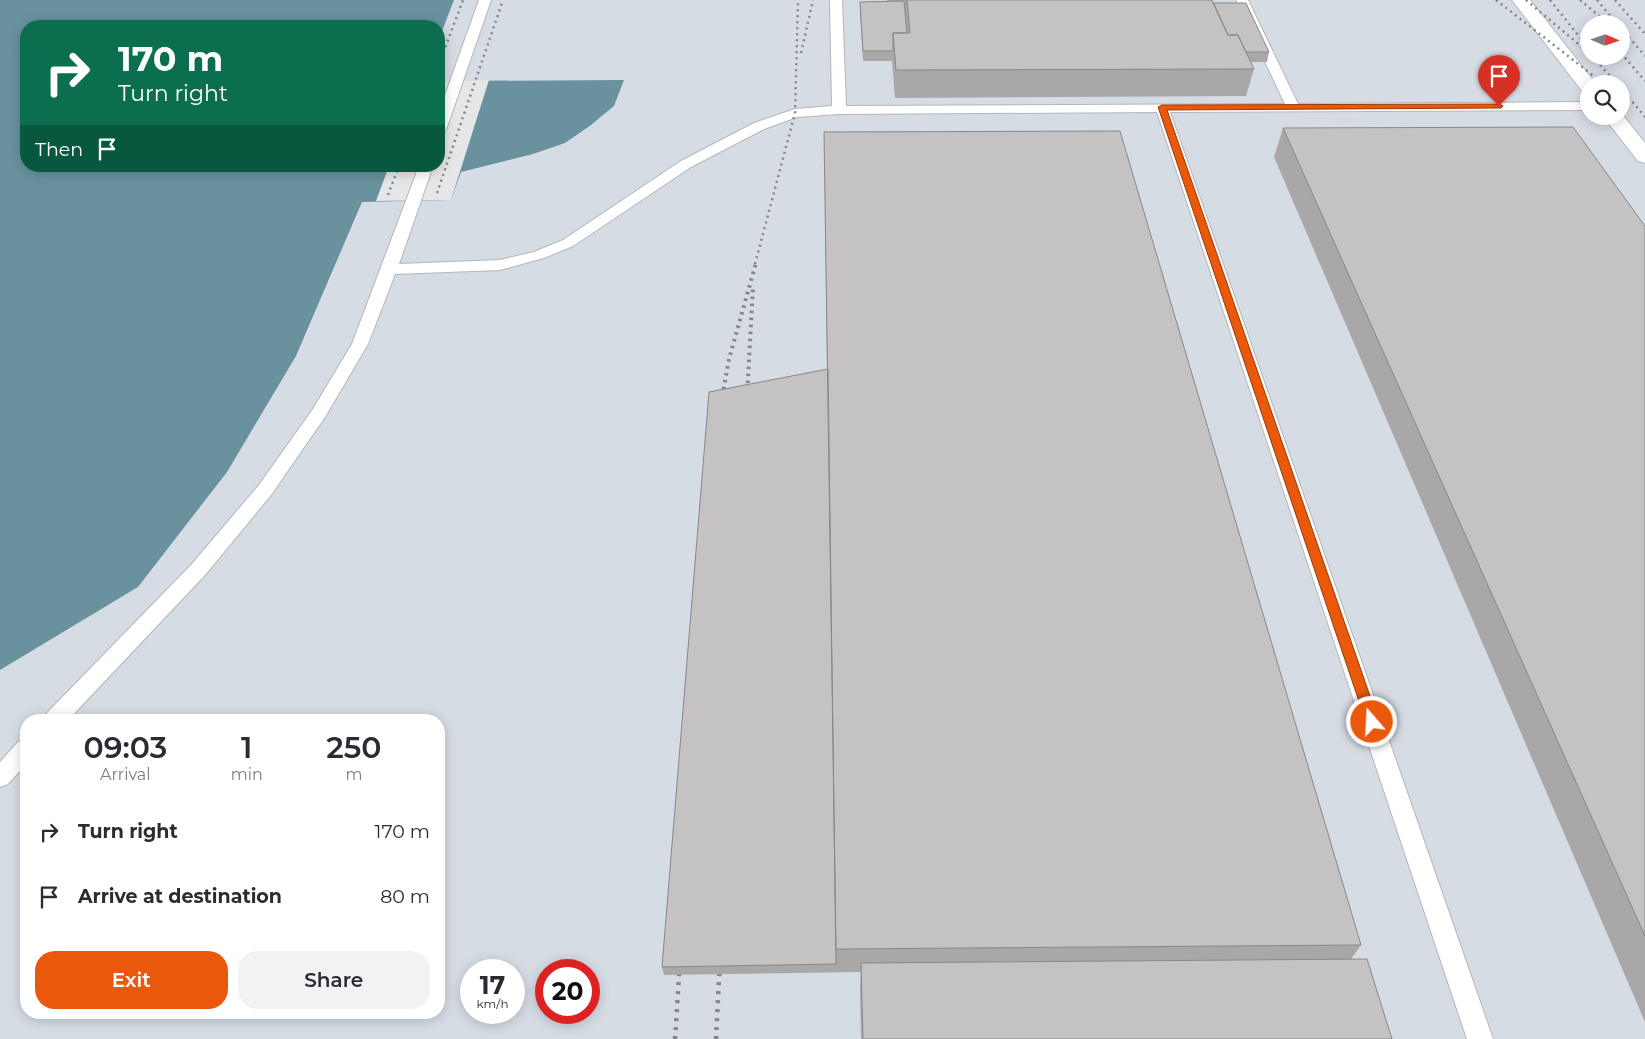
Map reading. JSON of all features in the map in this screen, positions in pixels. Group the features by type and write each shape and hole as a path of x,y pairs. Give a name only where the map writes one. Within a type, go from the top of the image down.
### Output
{"street":[{"path":"1521,0 1580,75"},
{"path":"1620,125 1645,157"}],"lane":[{"path":"445,113 485,0"},
{"path":"836,0 839,110"},
{"path":"1242,0 1293,107"},
{"path":"389,269 500,265 539,255 568,243 686,164 759,126 795,113 839,110 1162,107 1580,106"},
{"path":"1162,107 1480,1039"},
{"path":"60,714 198,570 265,490 319,413 360,344 424,172"},
{"path":"0,777 20,755"}],"shaded area":[{"path":"454,0 1645,0 1645,1039 0,1039 0,670 138,587 296,356 362,202 376,201 461,172 533,154 565,143 614,106 623,80 445,81 445,23"}],"water":[{"path":"0,0 454,0 445,23 445,20 20,20 20,172 445,172 445,81 624,80 614,106 591,125 565,143 533,154 461,172 451,200 362,202 296,356 227,472 138,587 0,670"}],"pier":[{"path":"489,80 451,200 376,201 387,172 445,172 445,81"}],"building":[{"path":"907,0 1212,0 1228,35 1238,35 1254,69 896,70 893,33 910,33"},
{"path":"904,1 907,33 893,33 893,51 863,51 860,2"},
{"path":"1213,3 1246,3 1269,52 1246,52 1238,35 1228,35"},
{"path":"1573,127 1645,226 1645,936 1283,128"},
{"path":"1120,131 1361,945 836,949 824,132"},
{"path":"828,369 836,964 662,967 709,392"},
{"path":"1367,959 1392,1039 863,1039 861,963"}],"railway":[{"path":"445,48 463,0"},
{"path":"445,170 503,0"},
{"path":"755,264 795,113 798,0"},
{"path":"801,53 813,0"},
{"path":"1496,0 1592,75"},
{"path":"1526,0 1580,45"},
{"path":"1550,0 1580,38"},
{"path":"1580,0 1598,15"},
{"path":"1597,0 1610,15"},
{"path":"1615,0 1645,34"},
{"path":"1630,38 1645,56"},
{"path":"1630,64 1645,81"},
{"path":"1600,65 1609,75"},
{"path":"1630,99 1645,117"},
{"path":"388,195 397,172"},
{"path":"437,193 444,172"},
{"path":"721,403 729,359 756,263"},
{"path":"747,397 753,288"},
{"path":"716,1039 720,959"},
{"path":"675,1039 680,962"}],"route":[{"path":"1372,722 1162,107 1499,106"}]}
